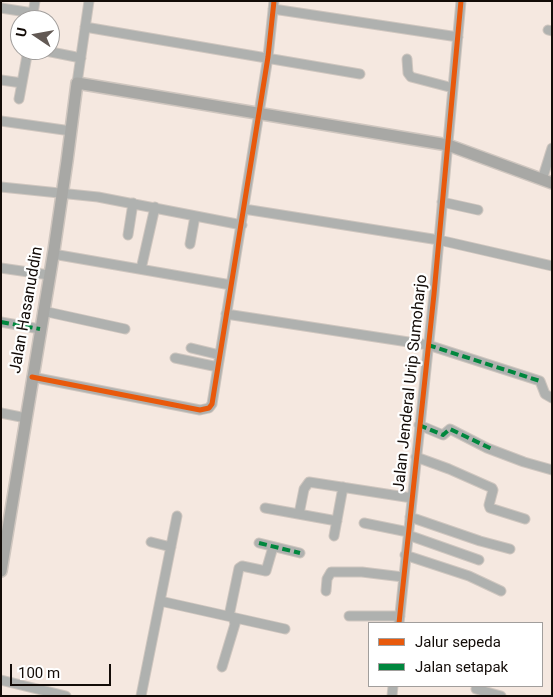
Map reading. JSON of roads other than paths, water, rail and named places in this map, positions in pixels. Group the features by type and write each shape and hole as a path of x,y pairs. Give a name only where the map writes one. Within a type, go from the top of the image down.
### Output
{"main road":[{"path":"77,83 258,114 350,127 448,145 547,181"},
{"name":"Jalan Hasanuddin","path":"1,571 53,254 77,83"}],"street":[{"path":"77,83 88,1"},
{"name":"Jalan Jenderal Urip Sumoharjo","path":"400,620 405,555 439,240 461,1"},
{"path":"32,377 204,410 212,404 268,57 273,5 458,37"},
{"path":"85,27 360,74"},
{"path":"60,54 81,58"},
{"path":"407,58 408,73 411,77 453,88"},
{"path":"20,99 26,60"},
{"path":"1,80 22,83"},
{"path":"1,121 71,131"},
{"path":"547,181 552,148"},
{"path":"1,187 98,197 242,225"},
{"path":"442,202 478,210"},
{"path":"128,235 133,203"},
{"path":"141,269 155,207"},
{"path":"244,209 439,240 552,266"},
{"path":"190,244 195,216"},
{"path":"53,254 231,285"},
{"path":"1,268 49,276"},
{"path":"43,311 125,328"},
{"path":"226,314 428,345 540,381 545,394 552,398"},
{"path":"1,322 40,329"},
{"path":"191,348 220,355"},
{"path":"176,358 218,367"},
{"path":"1,413 26,418"},
{"path":"419,425 443,435 450,429 487,448 552,470"},
{"path":"416,457 492,488 490,508 526,520"},
{"path":"299,514 304,489 309,482 412,498"},
{"path":"334,536 343,487"},
{"path":"265,508 337,521"},
{"path":"141,696 177,516"},
{"path":"410,518 510,549"},
{"path":"364,523 408,534 479,560"},
{"path":"151,542 171,547"},
{"path":"259,543 300,553"},
{"path":"222,667 235,624 231,617 239,568 242,566 266,571 273,546"},
{"path":"405,555 469,576 501,591"},
{"path":"326,591 327,579 331,572 362,572 403,576"},
{"path":"160,601 285,629"},
{"path":"349,616 400,620"},
{"path":"1,680 66,696"},
{"path":"476,689 501,696"}]}
